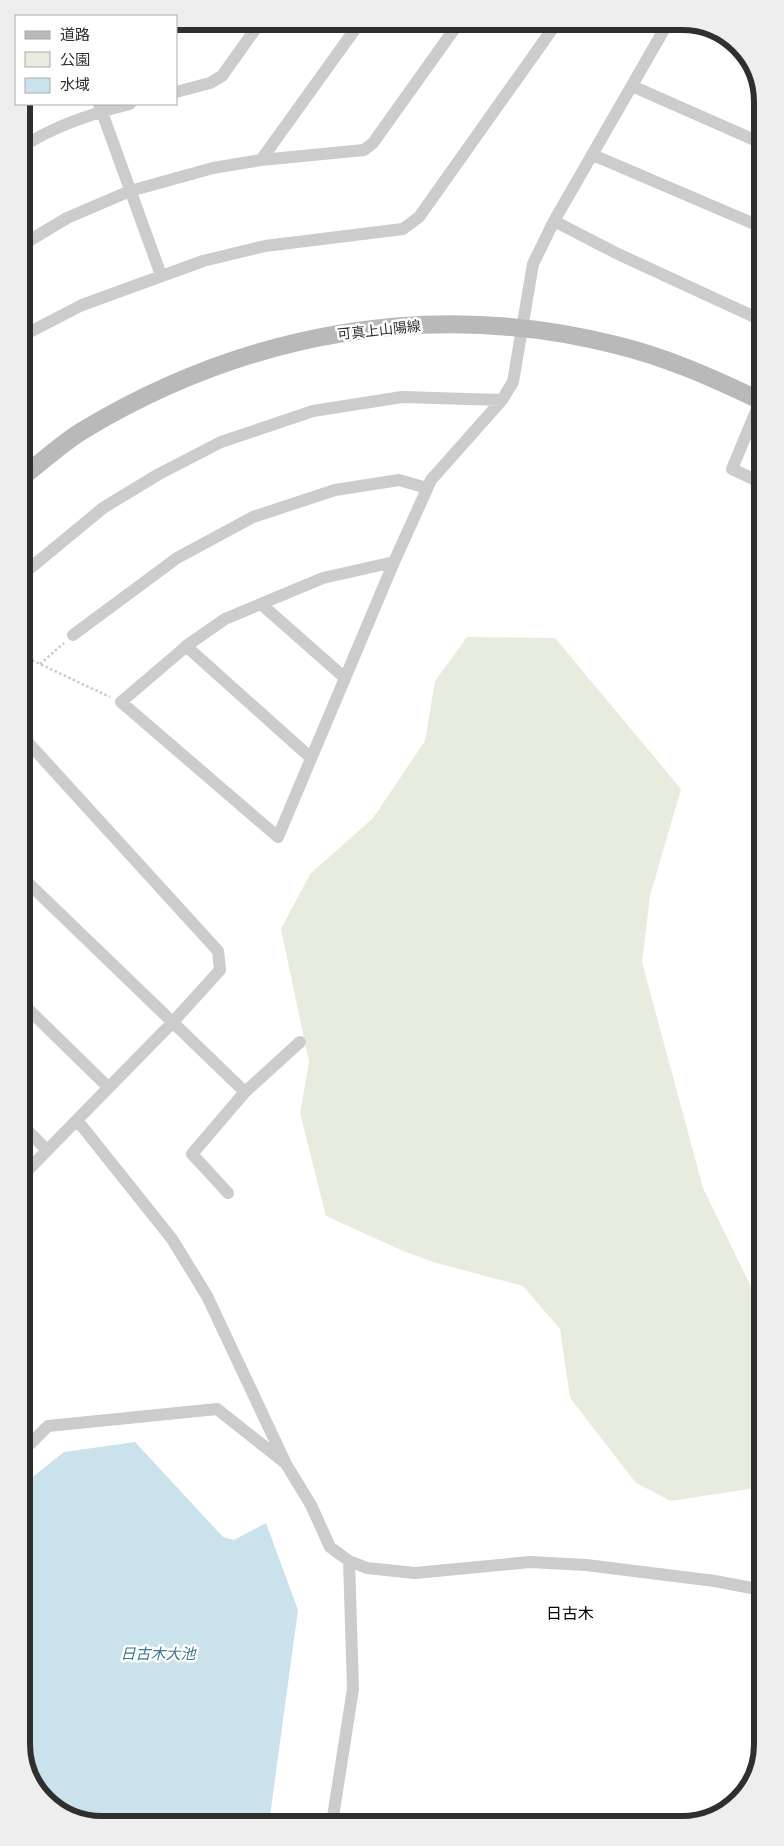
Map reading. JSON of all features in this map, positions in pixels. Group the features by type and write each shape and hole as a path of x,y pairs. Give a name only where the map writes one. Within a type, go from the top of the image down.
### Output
{"main road":[{"name":"可真上山陽線","path":"30,471 80,432 164,386 218,365 279,346 374,328 418,325 523,328 617,345 666,360 716,379 754,399"}],"street":[{"path":"178,91 210,83 222,76 255,30"},
{"path":"261,160 355,30"},
{"path":"30,240 67,218 130,192 213,168 261,160 364,150 373,143 454,30"},
{"path":"30,332 82,305 203,261 265,246 403,229 419,217 552,30"},
{"path":"394,562 323,578 225,619 186,646 121,702 278,837 394,562 431,480 502,400 513,382 533,264 554,221 664,30"},
{"path":"632,86 754,140"},
{"path":"30,143 100,107 120,105"},
{"path":"100,107 161,275"},
{"path":"593,155 754,224"},
{"path":"554,221 618,254 754,317"},
{"path":"30,568 104,508 159,474 221,442 313,411 402,397 502,400"},
{"path":"754,414 732,469 754,479"},
{"path":"73,635 177,558 253,517 335,490 399,480 427,488"},
{"path":"260,604 345,678"},
{"path":"186,646 311,758"},
{"path":"30,745 218,951 220,970 172,1023 30,1168"},
{"path":"30,885 244,1092"},
{"path":"30,1010 108,1087"},
{"path":"228,1193 192,1154 244,1092 300,1042"},
{"path":"77,1120 172,1240 207,1296 286,1464 311,1505 330,1547 349,1561 367,1568 415,1573 530,1562 586,1564 715,1581 754,1588"},
{"path":"30,1133 47,1150"},
{"path":"30,1444 48,1426 217,1409 286,1464"},
{"path":"333,1816 353,1689 349,1561"}],"path":[{"path":"40,664 73,635"},
{"path":"30,659 121,702"}],"green space":[{"path":"467,637 555,638 681,789 650,896 642,962 703,1188 754,1292 754,1488 671,1501 636,1483 570,1398 560,1329 523,1286 433,1262 403,1251 326,1216 300,1113 309,1062 281,929 310,874 373,818 425,741 435,681"}],"water":[{"name":"日古木大池","path":"135,1442 223,1537 234,1540 266,1523 298,1610 270,1816 98,1816 84,1814 58,1801 45,1788 37,1776 31,1758 30,1744 30,1479 64,1452"}],"district":[{"name":"日古木","path":"570,1613"}]}
